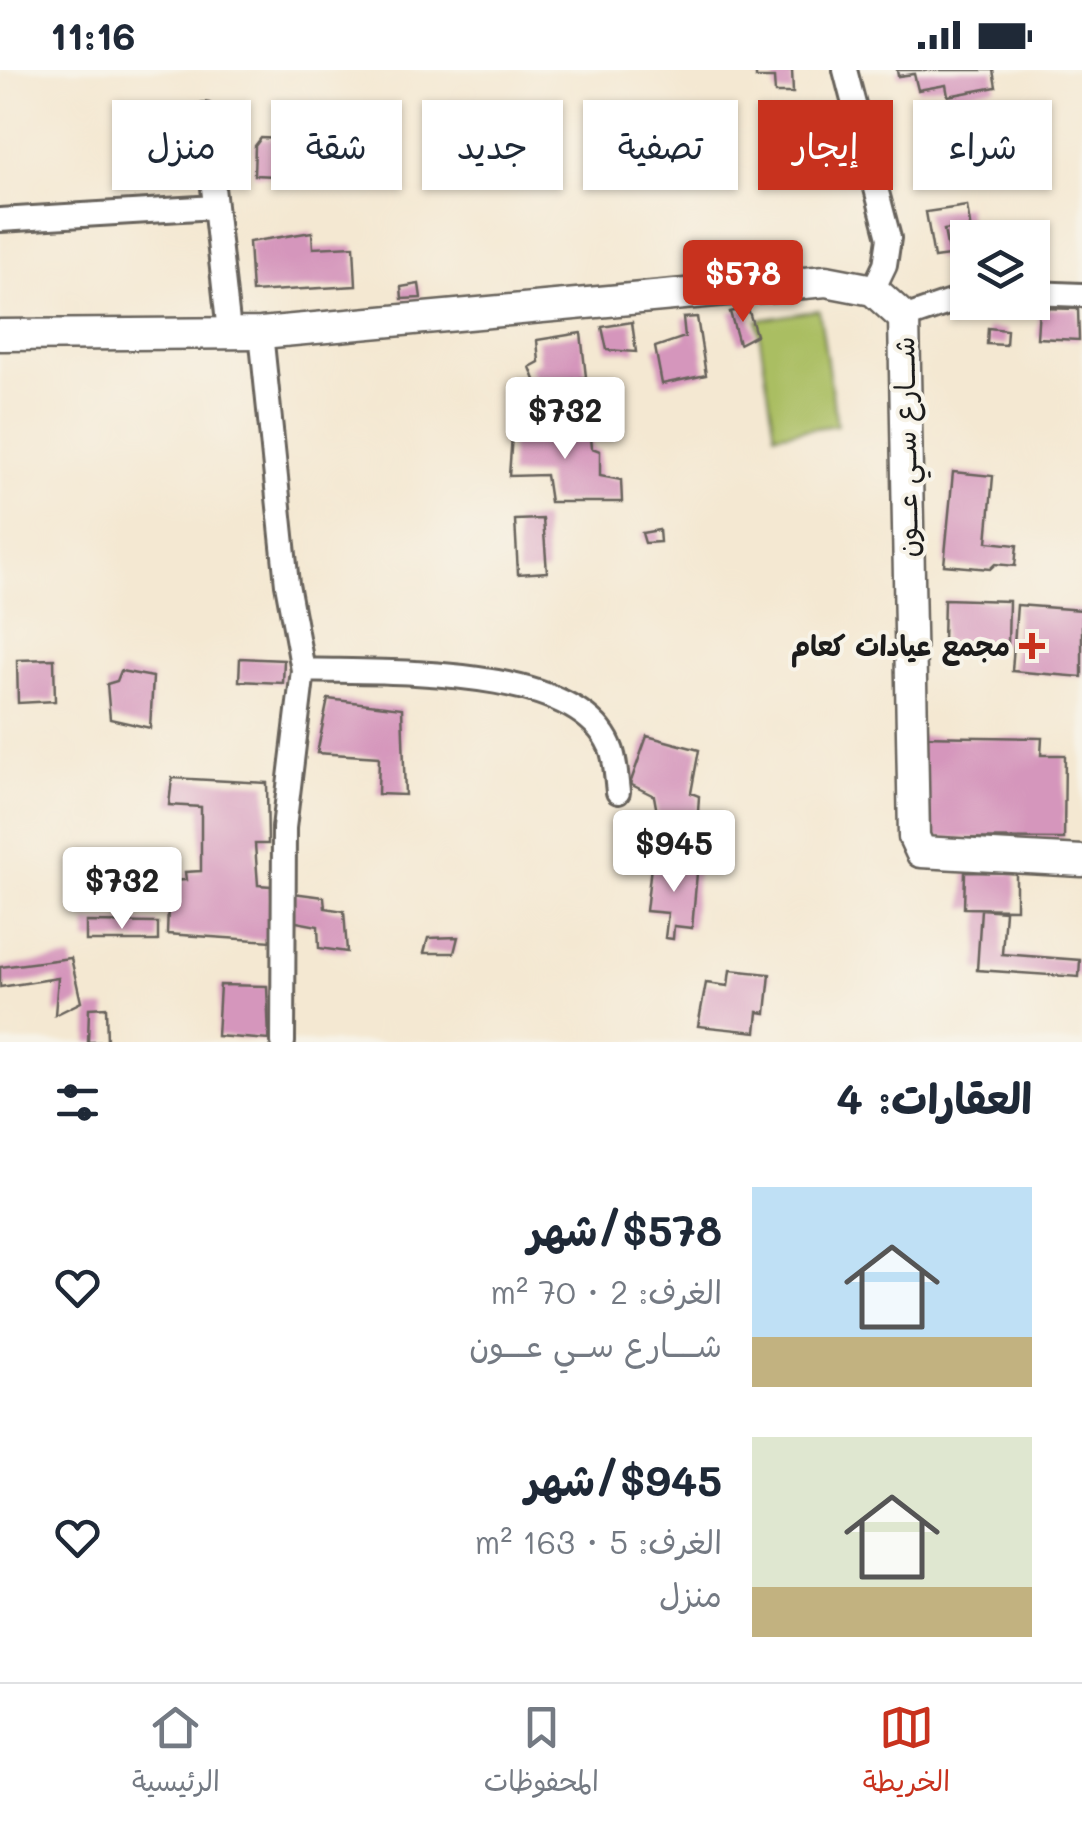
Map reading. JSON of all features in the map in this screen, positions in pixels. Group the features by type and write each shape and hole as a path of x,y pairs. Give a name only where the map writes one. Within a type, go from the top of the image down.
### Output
{"street":[{"path":"845,70 889,238 885,264 872,290"},
{"path":"213,190 229,332"},
{"path":"0,220 215,206"},
{"name":"شــــارع ســي عـــون","path":"0,335 261,333 826,280 872,290 904,318 914,838 921,852 1082,861"},
{"path":"1050,294 1082,295"},
{"path":"904,318 950,302"},
{"path":"261,333 287,584 302,670 284,828 284,1042"},
{"path":"302,670 424,675 537,690 578,709 601,732 611,748 618,792"}],"green space":[{"path":"819,310 837,425 775,434 757,320"}],"building":[{"path":"756,70 792,70 793,93 775,93 774,78 756,78"},
{"path":"897,70 993,70 996,87 948,96 946,85 918,90 914,74 898,76"},
{"path":"261,138 271,138 271,176 254,175 255,146"},
{"path":"967,206 969,220 950,220 950,229 944,230 949,256 934,258 926,212"},
{"path":"312,232 313,248 354,246 356,286 252,292 249,242"},
{"path":"419,284 421,298 402,299 401,287"},
{"path":"748,308 756,335 739,344 730,312"},
{"path":"1050,308 1078,309 1079,340 1037,338 1038,320 1050,320"},
{"path":"697,317 706,375 662,384 655,347 685,337 683,318"},
{"path":"632,322 636,352 607,350 602,327"},
{"path":"988,328 1007,330 1006,345 987,344"},
{"path":"581,333 586,377 537,385 530,367 539,362 537,340"},
{"path":"589,416 592,448 600,451 600,476 621,480 622,502 550,502 546,475 509,476 512,435 544,432 548,417"},
{"path":"953,472 993,476 987,542 1017,545 1015,566 995,564 990,569 944,565"},
{"path":"543,519 547,572 518,574 515,520"},
{"path":"659,530 660,542 645,543 642,533"},
{"path":"944,599 1009,601 1008,644 943,642"},
{"path":"1017,605 1082,610 1082,677 1012,671"},
{"path":"240,658 284,660 283,683 239,681"},
{"path":"54,659 55,701 18,703 17,660"},
{"path":"121,671 153,677 150,728 110,719 107,684 117,681"},
{"path":"328,699 402,708 405,795 378,794 379,757 317,753"},
{"path":"647,736 699,750 691,793 699,796 696,844 662,840 654,796 630,784"},
{"path":"917,736 1042,738 1041,755 1065,755 1064,839 917,838"},
{"path":"172,778 267,783 268,844 255,844 258,885 271,886 272,941 167,934 169,881 186,880 185,872 201,871 201,807 169,805"},
{"path":"683,860 698,862 692,928 674,926 673,939 665,938 668,913 646,911 651,866 682,870"},
{"path":"965,872 1016,873 1016,909 964,908"},
{"path":"293,893 324,897 325,908 344,911 347,952 319,948 318,926 291,921"},
{"path":"981,909 1005,911 1002,954 1080,960 1079,977 977,970"},
{"path":"86,922 158,923 158,941 86,941"},
{"path":"458,937 454,953 424,953 428,938"},
{"path":"71,958 81,1002 55,1015 58,978 0,987 0,967"},
{"path":"730,970 770,974 766,1013 758,1012 756,1032 698,1026 706,983 728,986"},
{"path":"220,985 267,986 269,1040 217,1036"},
{"path":"106,1007 107,1042 88,1042 89,1008"}],"place":[{"name":"مجمع عيادات كعام","path":"1032,646"}]}
